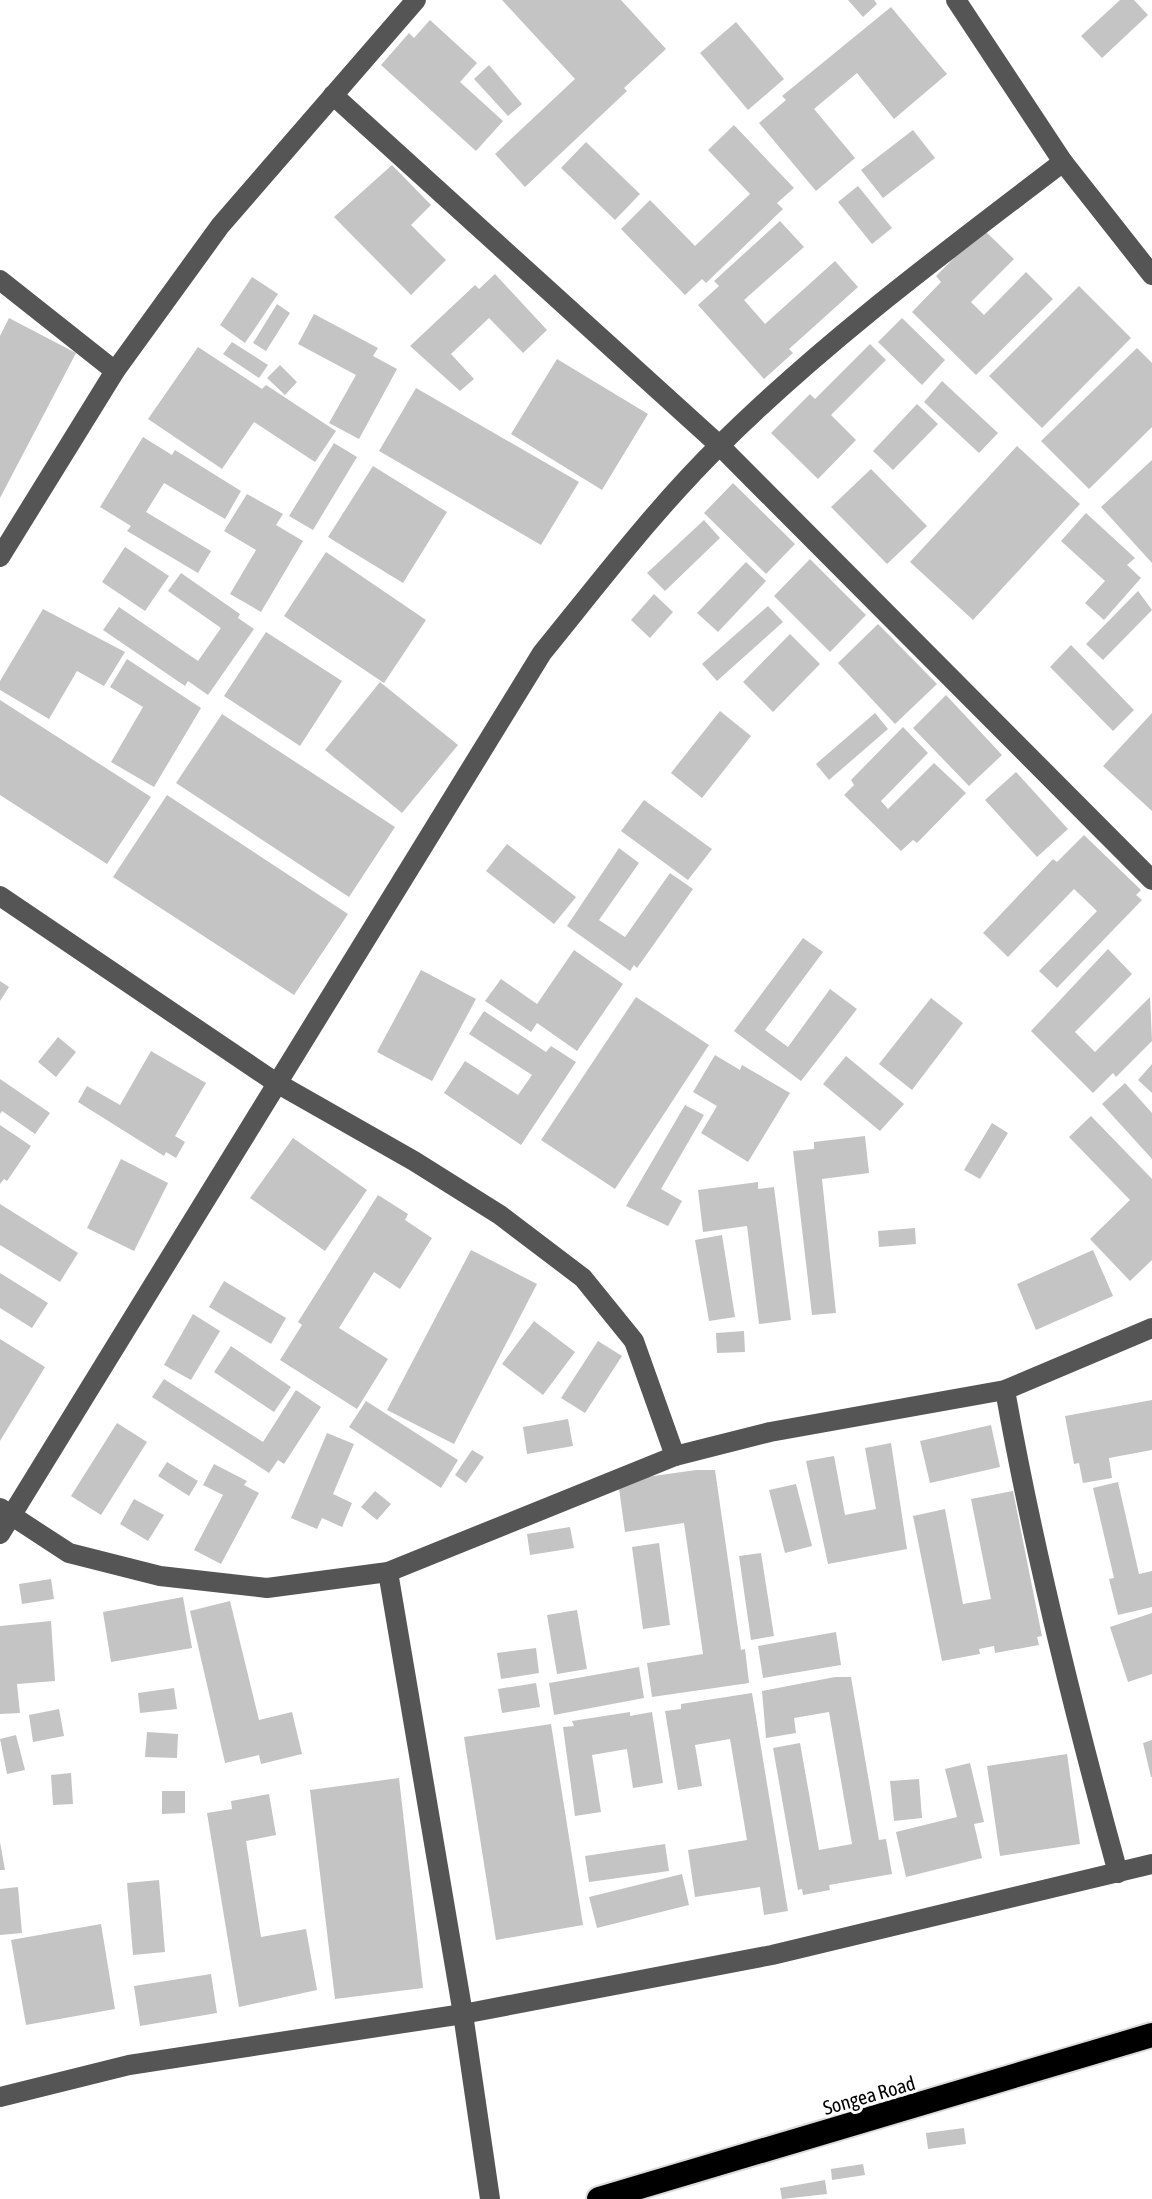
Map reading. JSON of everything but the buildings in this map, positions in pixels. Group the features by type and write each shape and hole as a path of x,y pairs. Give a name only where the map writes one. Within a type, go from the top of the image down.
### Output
{"highway":[{"name":"Songea Road","path":"599,2199 1152,2035"}],"street":[{"path":"0,557 115,371 220,226 416,0"},
{"path":"956,0 1063,162 1152,275"},
{"path":"333,95 719,445 1152,880"},
{"path":"0,1534 6,1511 152,1291 275,1082 542,653 636,537 719,445 885,299 1063,162"},
{"path":"0,280 115,371"},
{"path":"0,896 275,1082 414,1161 500,1215 583,1278 634,1341 675,1456"},
{"path":"6,1511 69,1553 160,1576 267,1588 388,1572 675,1456 770,1432 1005,1390 1152,1328"},
{"path":"1005,1390 1024,1496 1053,1620 1118,1873"},
{"path":"388,1572 463,2014 490,2199"},
{"path":"0,2097 129,2065 463,2014 772,1955 1152,1864"}]}
